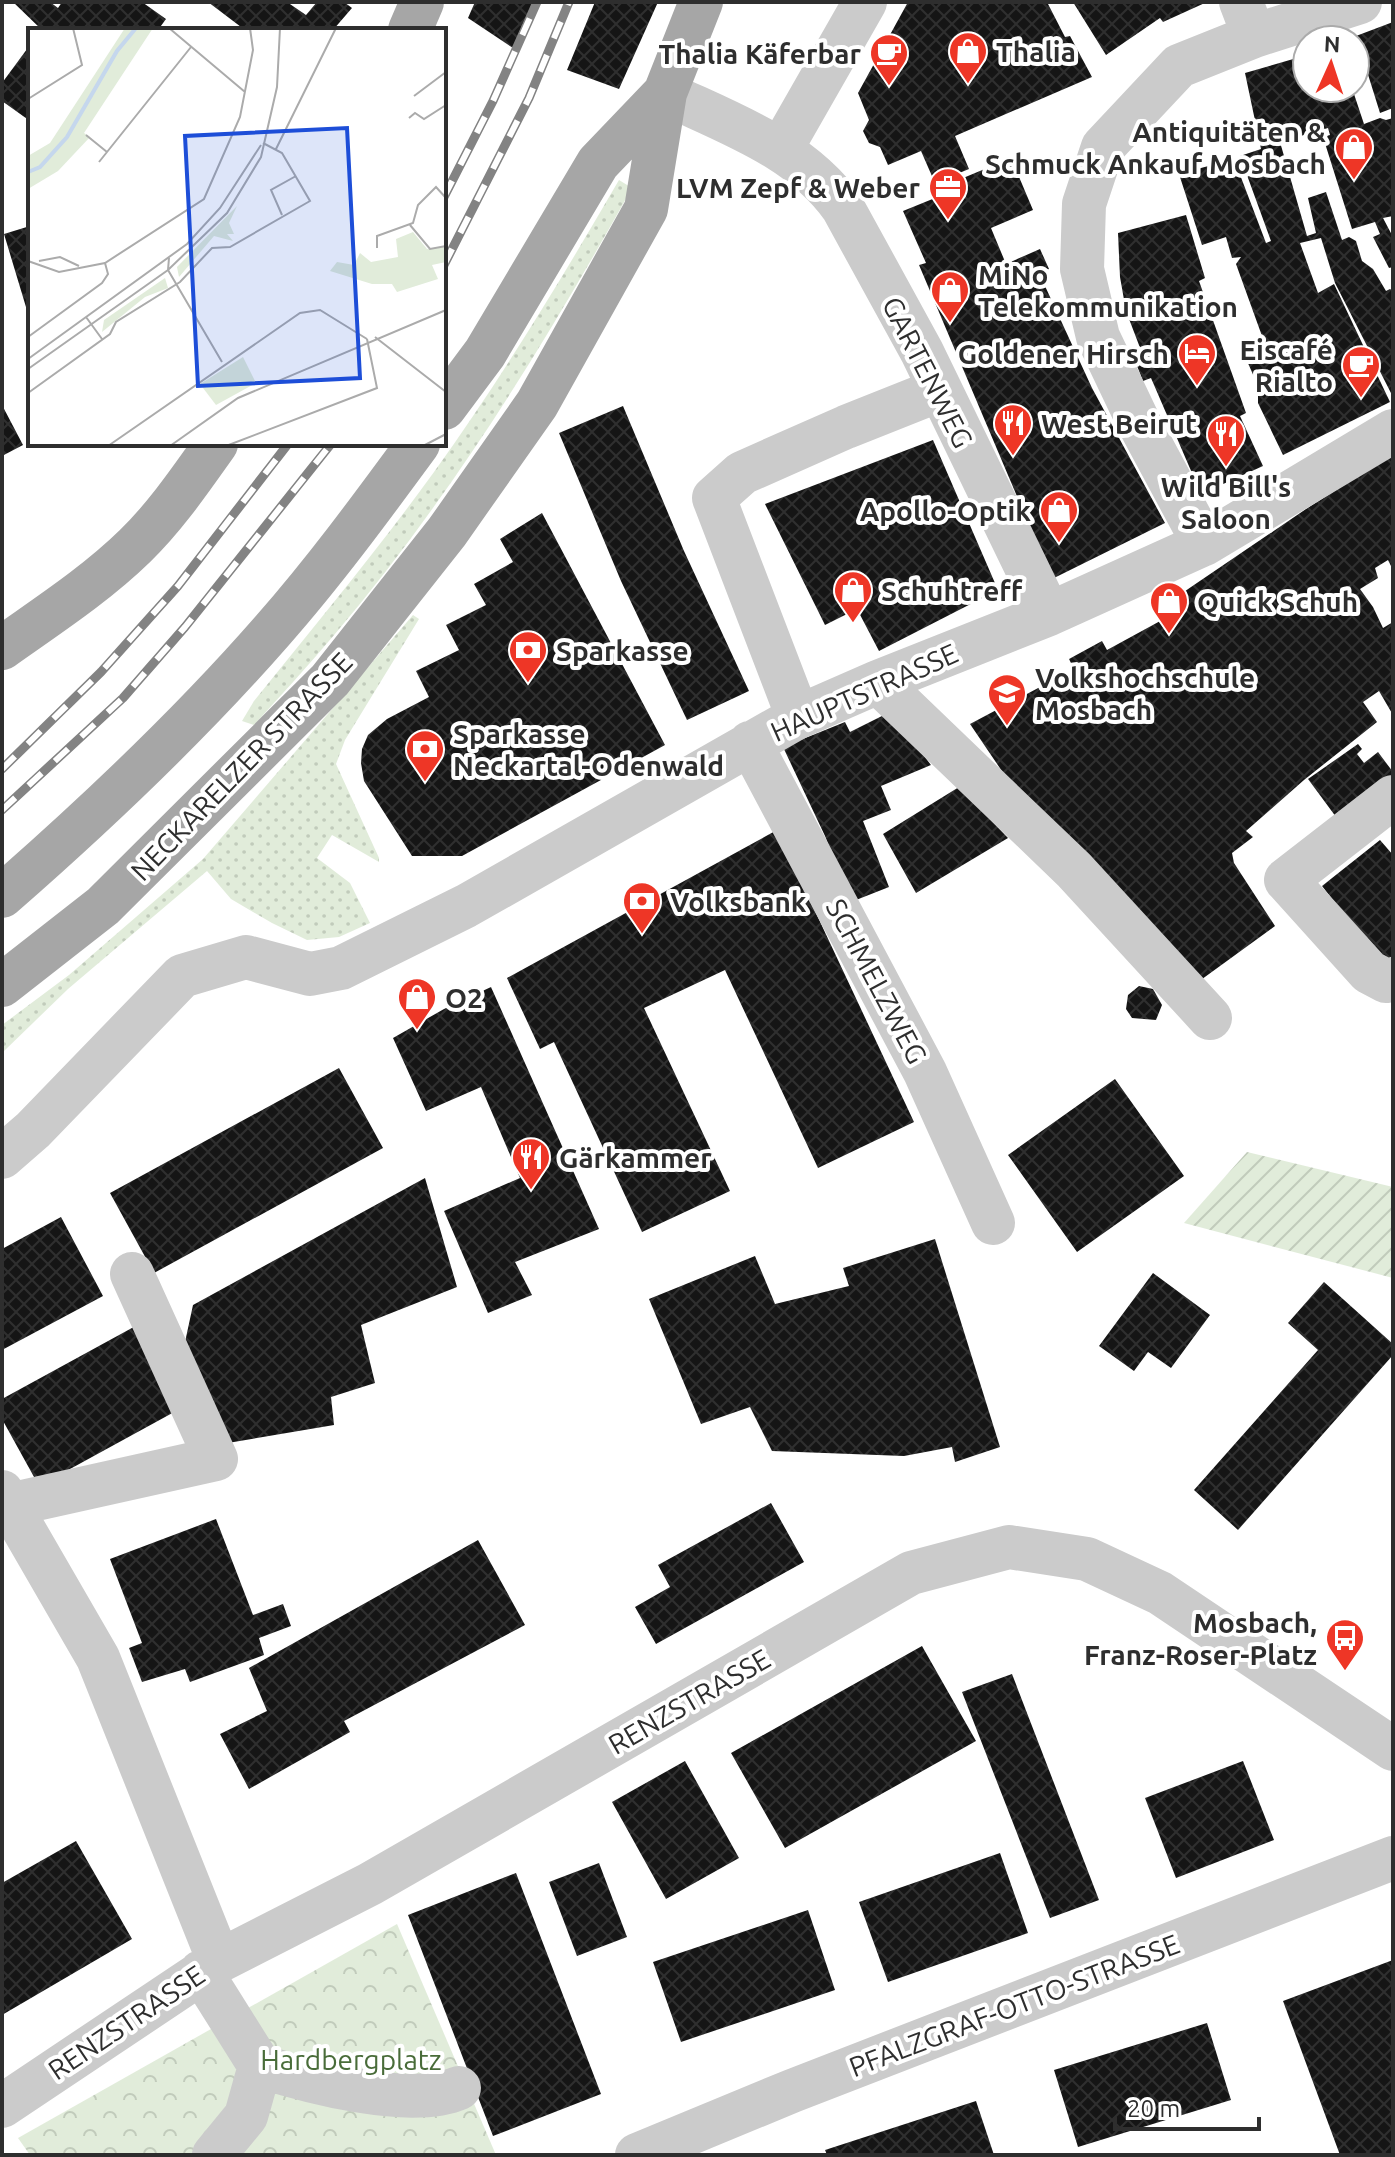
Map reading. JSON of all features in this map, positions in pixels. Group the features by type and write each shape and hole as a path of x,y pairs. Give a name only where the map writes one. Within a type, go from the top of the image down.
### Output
{"main road":[{"path":"411,28 422,2"},
{"path":"446,405 485,353 598,163 665,93 701,2"},
{"name":"NECKARELZER STRASSE","path":"2,985 103,906 330,680 447,532 537,404 646,209 665,93"},
{"path":"2,648 95,581 136,545 183,491 215,446"},
{"path":"2,896 76,831 181,729 262,642 360,524 417,446"}],"street":[{"path":"781,149 865,2"},
{"path":"1204,544 1139,423 1098,337 1082,269 1084,204 1103,147 1179,66 1248,19 1360,2"},
{"name":"GARTENWEG","path":"665,93 781,149 828,187 843,208 922,352 1049,614"},
{"path":"798,717 714,498 742,473 939,390"},
{"name":"HAUPTSTRASSE","path":"2,1157 33,1130 182,976 246,957 310,974 341,968 466,906 798,717 1049,614 1204,544 1393,431"},
{"path":"878,682 1074,870 1210,1018"},
{"name":"SCHMELZWEG","path":"750,743 925,1072 993,1223"},
{"path":"1393,797 1286,880 1369,972 1386,981 1393,979"},
{"path":"132,1274 216,1459 6,1498 98,1658 210,1966 260,2066 246,2116 214,2155"},
{"name":"RENZSTRASSE","path":"2,2106 210,1966 370,1884 911,1573 1009,1547 1087,1559 1160,1593 1393,1749"},
{"name":"PFALZGRAF-OTTO-STRASSE","path":"637,2155 806,2085 1393,1858"},
{"path":"260,2066 314,2083 389,2094 446,2093 459,2088"}],"green space":[{"path":"619,180 632,188 530,362 457,474 377,582 315,657 254,725 242,721 254,701 346,588 459,437 530,329"},
{"path":"413,615 419,619 345,740 336,764 379,862 332,835 317,858 350,883 370,923 339,937 307,940 231,899 207,871 68,989 2,1053 2,1025 69,975 203,859"},
{"path":"1247,1152 1393,1187 1393,1278 1184,1223"},
{"name":"Hardbergplatz","path":"397,1924 496,2155 30,2155 18,2138"}],"building":[{"path":"13,2 50,2 58,8 62,2 142,2 166,19 159,28 40,28"},
{"path":"208,2 287,2 306,15 317,2 344,2 352,8 335,28 242,28"},
{"path":"475,2 534,2 516,50 468,18"},
{"path":"595,2 658,2 619,89 567,70"},
{"name":"Thalia","path":"908,2 1047,2 1065,37 1070,36 1092,77 955,136 969,169 935,183 921,151 888,165 880,147 869,143 863,131 869,120 858,93"},
{"path":"1073,2 1207,2 1163,22 1160,18 1106,55"},
{"path":"1393,22 1393,108 1380,113 1371,84 1371,30"},
{"path":"28,48 28,120 2,101 2,83"},
{"path":"1291,60 1291,104 1357,104 1364,124 1380,118 1393,118 1393,216 1383,218 1393,237 1393,267 1389,268 1373,237 1380,234 1375,222 1352,229 1323,137 1330,135 1328,128 1280,142 1307,236 1316,233 1308,198 1326,192 1342,240 1349,237 1356,241 1362,261 1373,269 1386,291 1393,291 1393,397 1335,283 1321,238 1300,243 1318,293 1334,284 1390,402 1283,455 1258,403 1258,386 1240,345 1262,336 1236,264 1241,257 1232,258 1226,237 1202,245 1179,174 1234,159 1266,243 1271,241 1240,156 1261,149 1245,73"},
{"path":"1011,158 1033,210 991,228 1006,264 1040,249 1049,269 1039,273 1092,388 1165,523 1052,579 919,265 926,263 903,211 935,198 932,191"},
{"path":"1186,215 1205,278 1199,281 1246,413 1240,416 1263,466 1201,494 1151,378 1143,381 1133,356 1142,353 1126,311 1120,277 1118,233"},
{"path":"28,227 28,314 4,234"},
{"path":"2,405 23,445 2,456"},
{"path":"623,406 684,551 749,691 687,720 621,581 559,433"},
{"path":"933,440 998,590 879,651 857,609 825,625 765,504"},
{"path":"1393,454 1393,570 1388,560 1375,568 1378,578 1360,589 1383,628 1393,622 1393,715 1379,691 1363,702 1377,722 1246,831 1253,837 1232,853 1234,863 1275,926 1198,982 1033,817 970,724 1074,669 1069,659 1102,641 1107,650 1173,614 1166,604"},
{"name":"Sparkasse","path":"542,513 665,745 462,856 412,856 364,781 362,749 368,735 387,719 429,697 416,671 459,650 446,625 486,605 474,584 513,562 500,539"},
{"path":"890,712 931,765 881,786 891,810 863,821 889,887 851,902 825,836 783,747 845,722 850,732"},
{"path":"1358,744 1362,749 1357,754 1364,763 1378,752 1393,772 1393,779 1339,821 1308,779"},
{"path":"959,787 1008,838 916,893 883,834"},
{"path":"777,830 914,1122 818,1168 725,970 644,1008 730,1191 642,1232 554,1042 540,1049 507,978"},
{"path":"1380,840 1393,855 1393,955 1383,964 1322,886"},
{"path":"1139,986 1153,989 1162,1005 1156,1020 1132,1018 1126,1009 1128,995"},
{"path":"491,987 599,1229 515,1262 532,1295 488,1313 444,1211 520,1178 481,1087 426,1111 393,1038"},
{"path":"339,1068 383,1148 154,1273 110,1193"},
{"path":"1115,1079 1184,1176 1077,1252 1008,1155"},
{"path":"425,1178 457,1287 361,1325 375,1383 331,1397 334,1425 222,1444 182,1356 193,1305"},
{"path":"61,1217 103,1296 2,1350 2,1249"},
{"path":"935,1239 1000,1447 955,1462 952,1447 904,1456 772,1451 750,1407 701,1424 649,1299 755,1256 775,1304 849,1286 843,1268"},
{"path":"1153,1273 1210,1315 1171,1368 1148,1352 1134,1371 1099,1346"},
{"path":"1324,1282 1393,1344 1393,1355 1238,1530 1194,1490 1318,1350 1288,1323"},
{"path":"141,1323 187,1405 39,1486 2,1419 2,1399"},
{"path":"771,1503 804,1562 656,1644 635,1607 670,1587 658,1565"},
{"path":"216,1519 253,1615 283,1604 291,1626 259,1638 264,1655 190,1682 185,1669 142,1682 129,1648 142,1643 110,1559"},
{"path":"478,1540 525,1625 344,1721 350,1732 249,1789 220,1734 267,1711 249,1668"},
{"path":"922,1646 976,1741 785,1848 731,1753"},
{"path":"1012,1674 1099,1900 1050,1918 962,1692"},
{"path":"685,1761 739,1858 666,1899 612,1802"},
{"path":"1243,1761 1274,1840 1176,1878 1145,1798"},
{"path":"76,1841 132,1939 2,2015 2,1883"},
{"path":"1000,1853 1028,1933 888,1982 859,1902"},
{"path":"599,1863 627,1937 577,1956 549,1882"},
{"path":"516,1873 601,2094 493,2136 408,1915"},
{"path":"808,1910 835,1990 681,2042 653,1962"},
{"path":"1393,1960 1393,2155 1340,2155 1283,2001"},
{"path":"1207,2023 1231,2100 1078,2147 1054,2070"},
{"path":"976,2101 994,2155 827,2155 825,2150"}],"railway":[{"path":"446,193 493,101 537,2"},
{"path":"446,261 529,98 569,2"},
{"path":"2,769 101,672 178,586 286,446"},
{"path":"2,810 123,698 185,627 329,446"}],"place":[{"name":"Thalia","path":"968,85"},
{"name":"Thalia Käferbar","path":"889,87"},
{"name":"Antiquitäten & Schmuck Ankauf Mosbach","path":"1354,181"},
{"name":"LVM Zepf & Weber","path":"948,221"},
{"name":"MiNo Telekommunikation","path":"950,324"},
{"name":"Goldener Hirsch","path":"1197,387"},
{"name":"Eiscafé Rialto","path":"1361,399"},
{"name":"West Beirut","path":"1013,457"},
{"name":"Wild Bill's Saloon","path":"1226,468"},
{"name":"Apollo-Optik","path":"1059,544"},
{"name":"Schuhtreff","path":"853,624"},
{"name":"Quick Schuh","path":"1169,635"},
{"name":"Sparkasse","path":"528,684"},
{"name":"Volkshochschule Mosbach","path":"1007,727"},
{"name":"Sparkasse Neckartal-Odenwald","path":"425,783"},
{"name":"Volksbank","path":"642,935"},
{"name":"O2","path":"417,1031"},
{"name":"Gärkammer","path":"531,1191"},
{"name":"Mosbach, Franz-Roser-Platz","path":"1345,1672"}]}
